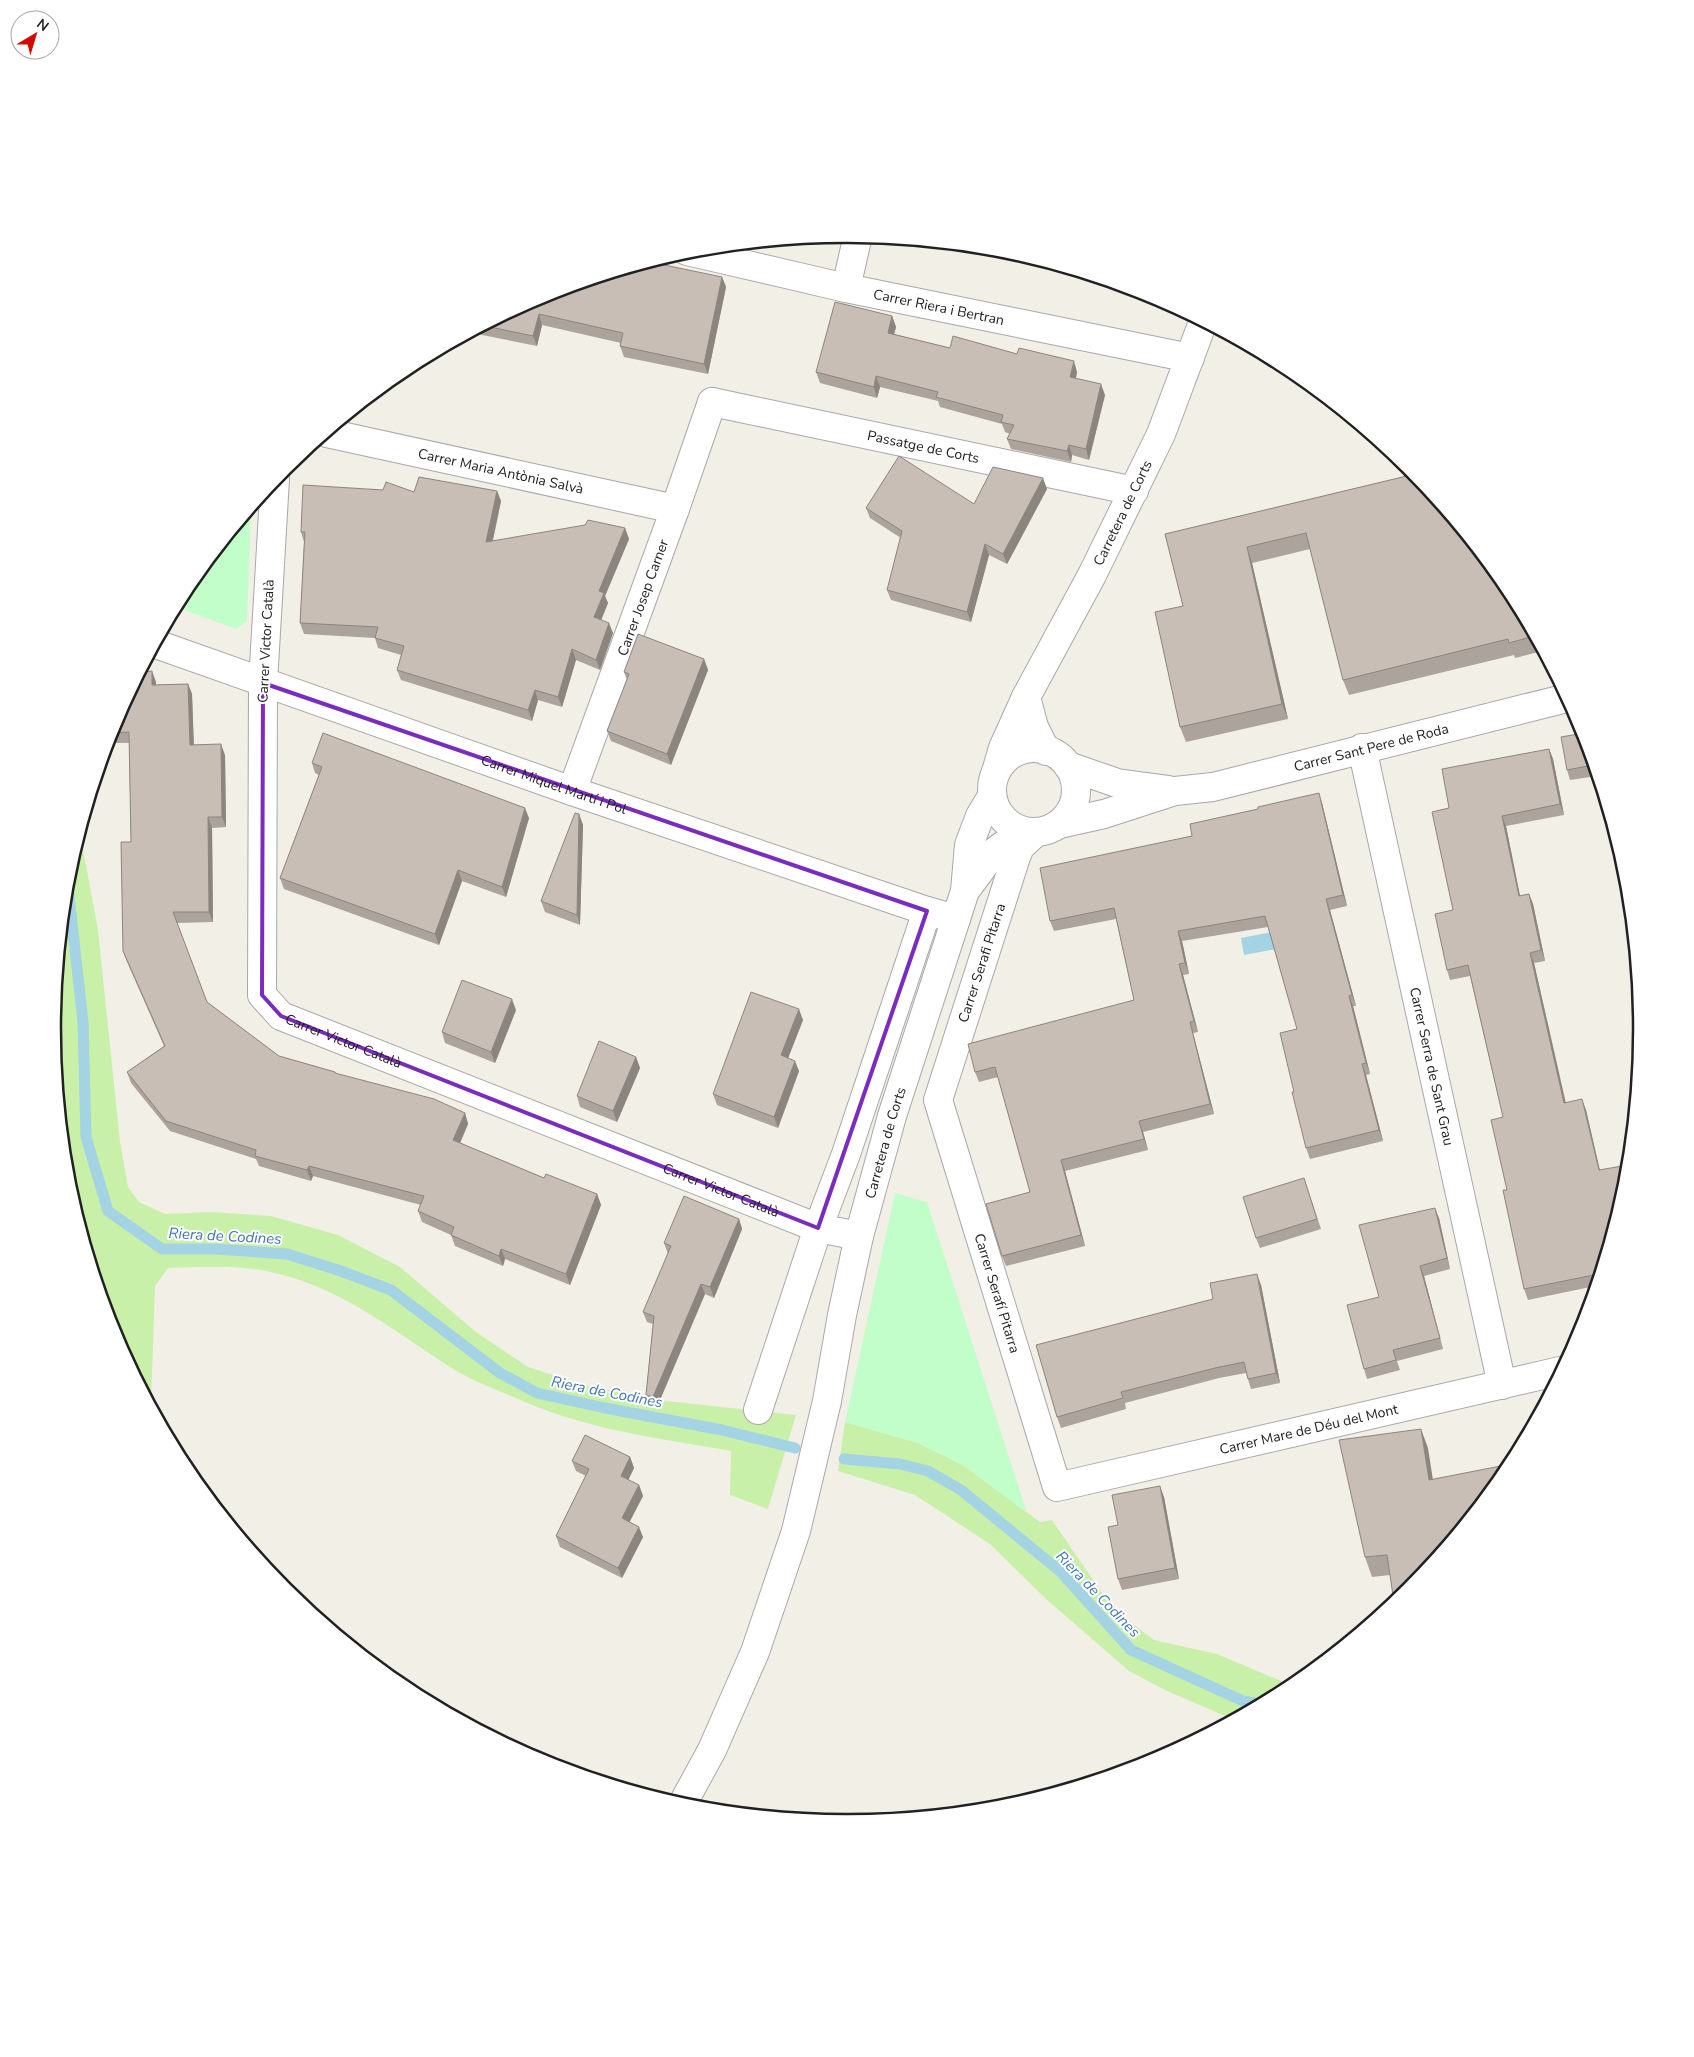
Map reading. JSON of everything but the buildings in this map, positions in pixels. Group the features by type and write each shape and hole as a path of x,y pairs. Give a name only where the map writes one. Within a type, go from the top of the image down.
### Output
{"street":[{"path":"846,288 856,243"},
{"name":"Carrer Riera i Bertran","path":"707,256 846,288 1190,358"},
{"name":"Carretera de Corts","path":"686,1797 712,1750 755,1652 796,1531 827,1401 842,1314 859,1236 892,1116 965,891 968,845 994,784 1003,748 1026,697 1092,576 1134,492 1161,434 1201,327"},
{"name":"Passatge de Corts","path":"712,402 1134,492"},
{"name":"Carrer Josep Carner","path":"572,791 712,402"},
{"name":"Carrer Maria Antònia Salvà","path":"333,434 675,509"},
{"name":"Carrer Victor Català","path":"274,491 263,683 262,995 281,1016 818,1228 859,1236"},
{"name":"Carrer Miquel Martí i Pol","path":"161,646 572,791 926,911 956,919"},
{"path":"1026,697 1034,727 1057,758 1074,781 1075,797 1070,812 1040,829 1006,821 995,805 994,784 1005,760 1017,752 1031,749 1057,758"},
{"name":"Carrer Sant Pere de Roda","path":"1040,829 1104,814 1175,791 1213,787 1560,700"},
{"name":"Carrer Serra de Sant Grau","path":"1362,748 1502,1385"},
{"name":"Carrer Sant Pere de Roda","path":"1057,758 1117,783 1175,791"},
{"name":"Carretera de Corts","path":"965,891 994,852 1040,829"},
{"name":"Carrer Serafi Pitarra","path":"938,1100 1016,857 1020,848 1040,829"},
{"path":"758,1410 818,1228 846,1154 926,911"},
{"name":"Carrer Serafí Pitarra","path":"938,1100 1057,1487"},
{"name":"Carrer Mare de Déu del Mont","path":"1057,1487 1553,1374"}],"highlighted area":[{"path":"263,683 927,911 818,1228 281,1016 262,995"}],"green space":[{"path":"251,517 247,621 236,629 183,610 224,550"},
{"path":"83,847 98,930 120,1142 128,1187 139,1202 165,1214 210,1212 271,1216 338,1235 400,1267 476,1332 528,1367 585,1385 657,1400 796,1415 768,1509 730,1495 731,1451 601,1427 550,1412 467,1377 363,1310 317,1287 266,1271 230,1267 168,1268 155,1286 151,1393 121,1329 103,1281 88,1232 76,1182 68,1131 63,1080 61,1028 63,977 68,926"},
{"path":"895,1193 927,1202 1027,1513 963,1465 918,1443 845,1422"},
{"path":"845,1422 918,1443 963,1465 1040,1522 1052,1520 1113,1609 1154,1640 1217,1654 1284,1682 1226,1716 1167,1691 1129,1671 1046,1599 990,1544 915,1495 838,1471"}],"water":[{"path":"1287,929 1292,946 1244,955 1241,938"}],"waterway":[{"name":"Riera de Codines","path":"71,910 83,1022 86,1137 108,1211 162,1249 216,1249 287,1254 341,1271 391,1290 500,1373 537,1393 722,1430 795,1448"},
{"name":"Riera de Codines","path":"844,1459 900,1464 928,1471 961,1490 1061,1572 1131,1650 1243,1701 1251,1702"}]}
